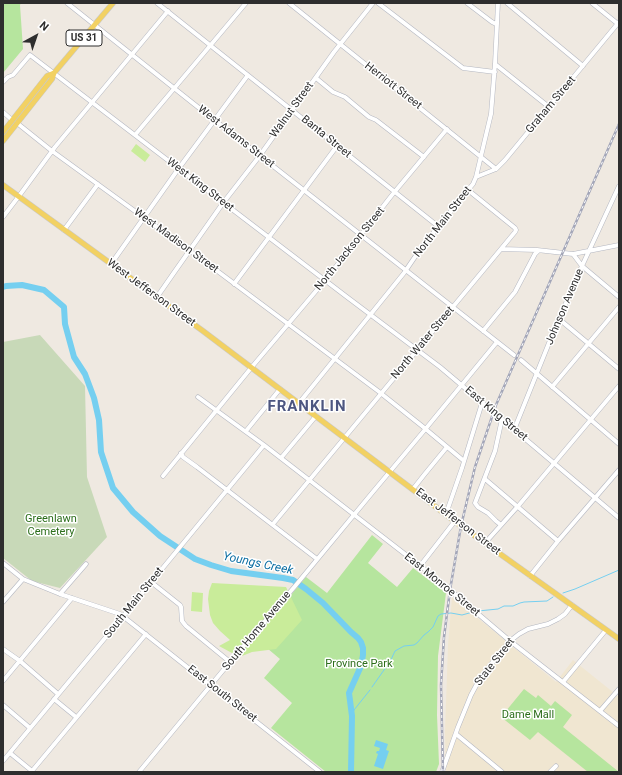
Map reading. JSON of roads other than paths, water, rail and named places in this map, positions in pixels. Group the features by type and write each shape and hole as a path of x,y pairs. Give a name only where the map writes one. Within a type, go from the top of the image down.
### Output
{"main road":[{"name":"US 31","path":"3,132 15,121 52,79 54,73 113,3"},
{"name":"US 31","path":"3,141 15,121"},
{"name":"West Jefferson Street","path":"3,185 157,297 298,403"},
{"name":"East Jefferson Street","path":"298,403 455,521 619,639"}],"street":[{"name":"West Adams Street","path":"67,3 514,355"},
{"name":"Banta Street","path":"157,3 439,227"},
{"path":"135,135 246,3"},
{"name":"Herriott Street","path":"289,3 496,169"},
{"name":"Walnut Street","path":"157,297 223,203 260,155 340,44 373,3"},
{"path":"378,3 463,68 494,72"},
{"path":"467,3 496,24"},
{"name":"North Main Street","path":"298,403 406,270 421,248 468,190 476,177 492,114 498,3"},
{"path":"507,3 583,66"},
{"path":"592,3 618,23"},
{"path":"3,217 52,151 168,12"},
{"name":"Graham Street","path":"476,177 496,169 505,160 618,23"},
{"name":"West King Street","path":"3,82 8,76 13,75 30,55 370,315"},
{"path":"495,64 549,107"},
{"path":"111,264 179,168 248,75"},
{"path":"316,78 333,92 343,95 369,117 376,120 424,157"},
{"name":"West Madison Street","path":"3,112 52,151 144,217 381,394 464,461"},
{"name":"North Jackson Street","path":"163,476 307,302 447,129"},
{"path":"234,284 337,146"},
{"path":"64,230 98,184"},
{"name":"Johnson Avenue","path":"514,430 559,319 582,266 618,192 619,186"},
{"name":"North Water Street","path":"273,524 516,232 516,229 468,190"},
{"path":"501,249 538,250 573,254 619,245"},
{"path":"483,332 515,292 538,250"},
{"path":"573,254 582,266 619,297"},
{"path":"552,387 619,307"},
{"name":"East King Street","path":"370,315 440,367 619,518"},
{"path":"559,319 619,369"},
{"name":"South Home Avenue","path":"139,772 286,595 304,576 497,342"},
{"path":"521,360 619,444"},
{"path":"485,543 502,525 619,386"},
{"path":"246,431 280,390"},
{"name":"East Monroe Street","path":"198,397 246,431 420,566 510,641 619,726"},
{"path":"446,514 482,403"},
{"path":"281,458 316,416"},
{"path":"502,419 495,451 475,503 478,507 502,525"},
{"name":"South Main Street","path":"3,761 264,445"},
{"path":"413,489 447,447"},
{"path":"181,453 183,457 318,559"},
{"path":"530,576 619,470"},
{"path":"485,479 558,541"},
{"path":"420,566 455,521"},
{"name":"East South Street","path":"3,563 23,579 60,594 124,616 320,772"},
{"path":"60,594 86,564"},
{"path":"3,602 23,579"},
{"path":"151,582 180,605 182,621 186,626 230,662"},
{"path":"3,681 72,598"},
{"name":"State Street","path":"442,772 478,682 510,641 528,629 548,624 558,619 565,614 572,605"},
{"path":"563,682 606,630"},
{"path":"10,753 32,771 146,634"},
{"path":"3,649 20,661 58,694"},
{"path":"600,711 619,689"},
{"path":"54,698 76,717"},
{"path":"3,705 30,728"},
{"path":"456,734 502,772"},
{"path":"550,772 556,766"}],"water":[{"path":"376,740 388,744 386,750 389,751 383,769 374,766 378,754 376,753 380,748 374,746"}],"waterway":[{"name":"Youngs Creek","path":"3,287 22,285 44,290 64,307 65,324 74,357 85,374 94,398 99,420 101,452 113,488 133,512 160,536 195,559 231,571 293,580 323,603 361,642 363,648 361,666 349,693 352,716 351,772"},
{"path":"563,593 619,570"},
{"path":"478,611 498,609 504,606 513,606 524,602 547,601 553,597"},
{"path":"372,687 389,664 395,651 404,646 414,645 417,643 433,627 438,616 441,614 451,613 462,615 473,612"},
{"path":"352,716 354,710 370,690"}],"railway":[{"path":"443,772 441,685 444,637 461,526 475,467 496,405 619,124"}],"district":[{"name":"FRANKLIN","path":"307,407"}],"park label":[{"name":"Greenlawn Cemetery","path":"51,525"},
{"name":"Province Park","path":"359,664"},
{"name":"Dame Mall","path":"528,715"}]}
